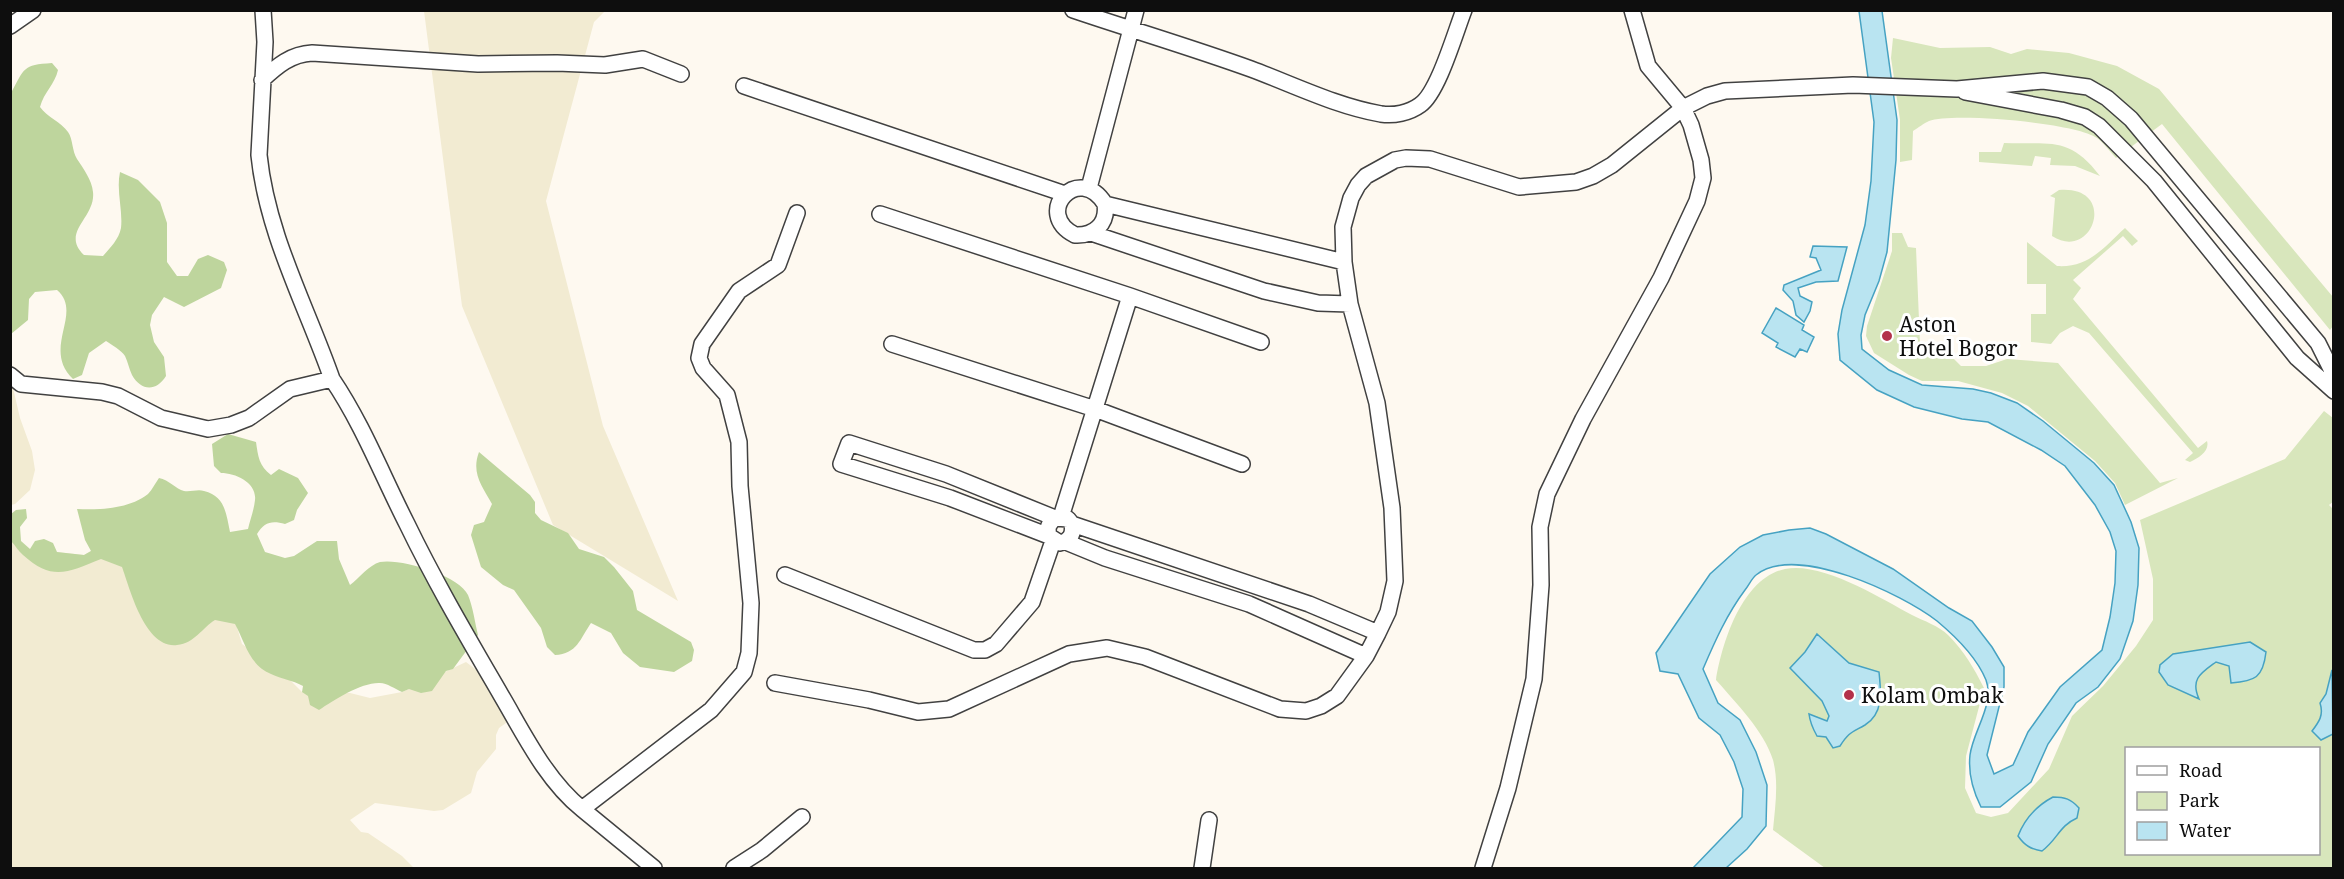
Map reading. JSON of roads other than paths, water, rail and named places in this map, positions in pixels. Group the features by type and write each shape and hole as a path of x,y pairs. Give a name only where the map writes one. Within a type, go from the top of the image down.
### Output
{"street":[{"path":"10,26 33,10"},
{"path":"263,10 265,42 261,80 259,155 261,174 285,261 315,330 332,379 367,436 381,472 432,573 513,716 557,784 582,809 654,868"},
{"path":"1073,10 1249,68 1339,103 1382,114 1399,114 1418,107 1426,100 1434,88 1464,10"},
{"path":"1089,188 1136,10"},
{"path":"1483,868 1508,788 1534,679 1541,585 1540,527 1547,494 1583,419 1661,278 1701,189 1703,178 1701,160 1691,124 1683,108 1648,66 1632,10"},
{"path":"261,80 276,66 298,53 478,64 605,65 644,59 681,74"},
{"path":"776,683 869,700 918,712 949,709 1069,654 1107,648 1145,657 1280,709 1306,711 1321,706 1337,696 1366,656 1388,612 1395,581 1392,508 1377,403 1350,304 1344,262 1343,227 1351,198 1358,185 1366,176 1395,160 1406,158 1430,159 1519,187 1576,182 1593,176 1612,165 1683,108 1707,96 1740,89 1853,85 1957,89 2035,81 2088,87 2118,106 2131,119 2318,343 2334,375"},
{"path":"744,86 1065,194"},
{"path":"1957,89 1968,94 2061,110 2085,117 2099,126 2154,181 2296,358 2334,392"},
{"path":"1091,233 1097,230 1105,218 1105,204 1099,194 1089,188 1076,188 1059,200 1057,208 1061,225 1075,234 1091,233 1264,291 1318,303 1350,304"},
{"path":"1105,204 1344,262"},
{"path":"582,809 711,710 744,672 748,653 751,603 740,486 739,442 727,395 703,368 699,358 702,344 739,291 778,265 797,213"},
{"path":"880,214 1130,296 1261,342"},
{"path":"1062,520 1130,296"},
{"path":"892,344 1095,409 1242,464"},
{"path":"10,375 21,384 102,392 118,396 161,418 208,429 231,425 249,418 290,389 332,379"},
{"path":"1366,656 1249,604 1105,558 975,507 841,464 849,443 929,469 1159,554 1309,604 1378,633"},
{"path":"923,489 929,469"},
{"path":"975,507 982,489"},
{"path":"1056,539 1071,537 1074,531 1062,520"},
{"path":"1056,539 1047,529 1050,523 1062,520"},
{"path":"785,575 974,650 985,650 996,644 1032,602 1056,539"},
{"path":"1154,574 1159,554"},
{"path":"1212,592 1219,573"},
{"path":"1301,627 1309,604"},
{"path":"734,868 762,850 802,818"},
{"path":"1202,868 1209,820"}],"water":[{"path":"1859,11 1882,11 1897,120 1896,160 1887,252 1879,281 1865,315 1861,335 1862,349 1889,370 1922,385 1973,389 2017,403 2094,463 2114,485 2131,522 2139,548 2138,585 2133,621 2120,659 2098,687 2076,703 2048,744 2031,782 2000,807 1981,807 1972,782 1970,755 1986,708 1988,689 1982,672 1958,640 1921,610 1875,586 1848,576 1822,568 1796,565 1774,567 1756,575 1727,618 1703,669 1718,703 1740,720 1756,752 1767,785 1766,826 1747,849 1726,868 1693,868 1742,817 1743,789 1734,762 1720,735 1699,718 1678,674 1660,671 1656,653 1710,574 1740,547 1763,535 1810,528 1893,569 1972,621 2004,667 2004,687 1987,755 1994,774 2013,765 2028,732 2060,687 2102,650 2110,617 2115,583 2116,551 2110,532 2095,505 2065,466 2041,450 1988,422 1962,419 1914,407 1877,390 1840,360 1838,334 1842,310 1865,225 1871,181 1874,122"},
{"path":"1813,246 1847,247 1838,281 1816,282 1798,288 1800,296 1812,302 1804,322 1796,315 1793,301 1783,290 1784,285 1821,270 1816,258 1810,257"},
{"path":"1776,308 1804,325 1802,330 1814,337 1807,352 1800,349 1795,357 1776,347 1778,343 1762,333"},
{"name":"Kolam Ombak","path":"1817,634 1849,663 1879,672 1880,701 1875,714 1865,725 1848,735 1840,746 1833,748 1826,737 1817,736 1810,720 1809,714 1827,721 1829,716 1822,701 1790,668"},
{"path":"2250,642 2266,652 2260,673 2252,679 2231,683 2229,666 2216,662 2196,681 2199,699 2168,685 2159,672 2160,665 2173,654"},
{"path":"2332,670 2333,734 2321,740 2312,731 2320,718 2320,703 2326,694"},
{"path":"2053,797 2068,799 2076,805 2079,808 2077,818 2066,825 2042,851 2031,848 2018,836 2032,813"}],"place":[{"name":"Aston Hotel Bogor","path":"1887,336"},
{"name":"Kolam Ombak","path":"1849,695"}]}
